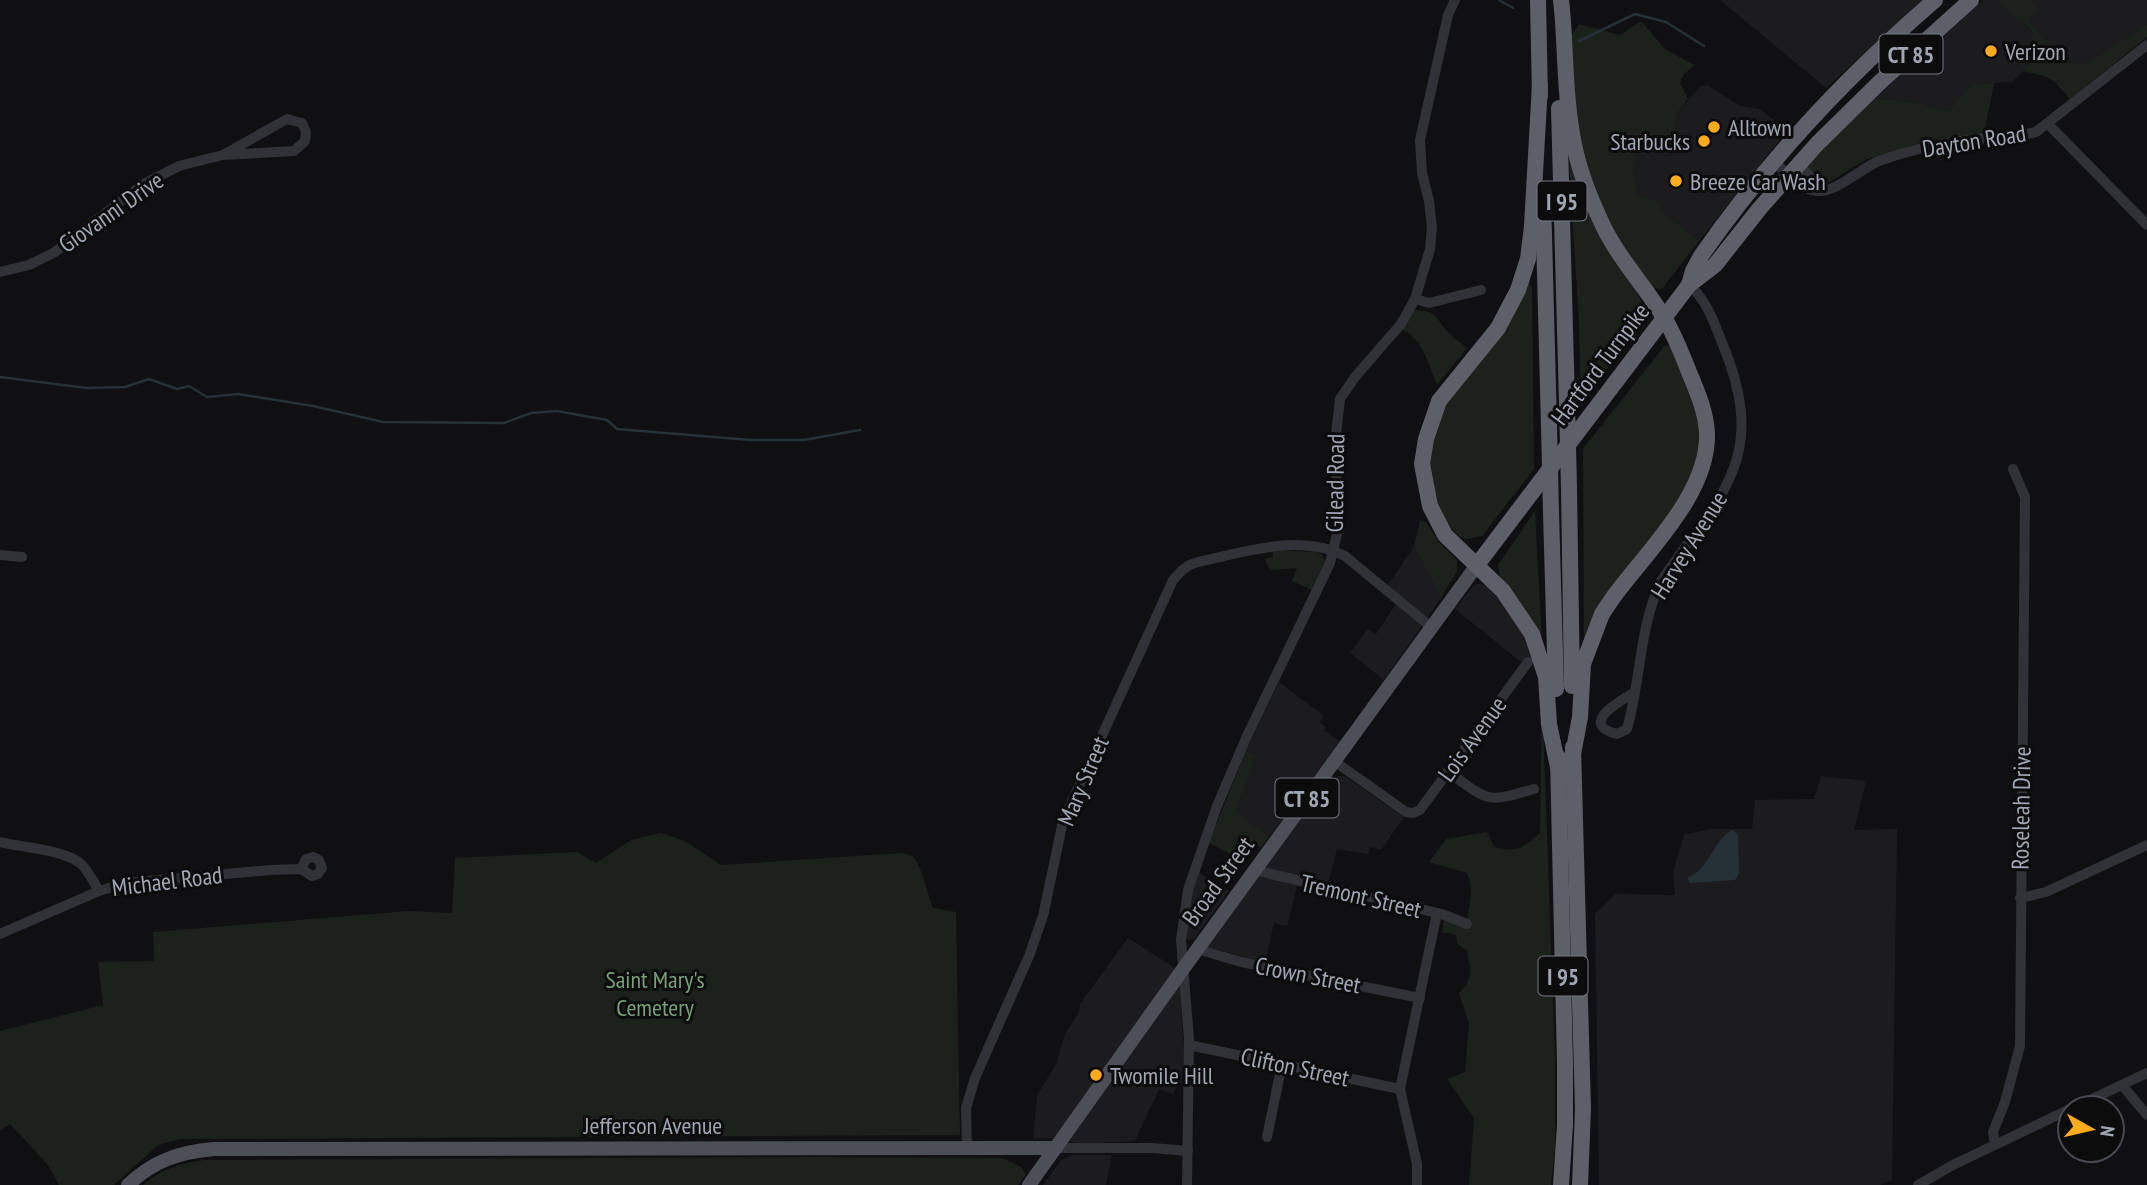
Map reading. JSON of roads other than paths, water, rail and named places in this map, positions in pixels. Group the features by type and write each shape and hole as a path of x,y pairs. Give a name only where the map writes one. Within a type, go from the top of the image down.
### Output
{"highway":[{"name":"I 95","path":"1538,0 1565,1063 1565,1125 1560,1185"},
{"name":"I 95","path":"1559,0 1583,1139 1580,1185"},
{"path":"1559,0 1569,116 1581,172 1599,219 1618,254 1664,318 1685,361 1704,414 1707,431 1703,468 1685,505 1629,575 1602,614 1583,664 1580,717 1573,754"},
{"name":"Hartford Turnpike","path":"1548,471 1689,285 1701,256 1773,161 1833,97 1935,0"},
{"name":"Hartford Turnpike","path":"1689,285 1703,277 1717,263 1801,161 1879,83 1971,0"},
{"path":"1540,85 1528,258 1518,290 1497,328 1439,401 1426,439 1422,464 1430,506 1445,535 1503,591 1532,634 1545,677 1549,724 1558,767"},
{"name":"Broad Street","path":"1477,565 1548,471"},
{"path":"1583,1139 1588,1185"}],"main road":[{"name":"Broad Street","path":"1029,1185 1254,870 1477,565"},
{"name":"Jefferson Avenue","path":"128,1185 151,1166 170,1156 192,1150 214,1149 1056,1148"}],"street":[{"name":"Gilead Road","path":"1187,1185 1189,1045 1182,918 1193,870 1217,806 1333,550 1338,506 1336,435 1340,399 1355,377 1401,324 1415,299 1430,249 1432,227 1422,173 1420,140 1443,38 1455,0"},
{"name":"Dayton Road","path":"1823,190 1876,162 1913,150 1987,138 2017,138 2036,132 2147,45"},
{"name":"Giovanni Drive","path":"0,272 29,265 55,252 142,185 165,172 223,155 287,119 302,123 306,132 305,141 293,151 223,155"},
{"path":"2048,124 2147,225"},
{"path":"1773,161 1802,186 1816,191 1823,190"},
{"path":"1801,161 1804,170 1823,190"},
{"name":"Harvey Avenue","path":"1635,692 1646,631 1661,581 1724,493 1737,461 1741,440 1740,402 1733,370 1704,301 1689,285"},
{"path":"1415,299 1429,303 1481,290"},
{"name":"Roseleah Drive","path":"1995,1144 1993,1132 2005,1102 2020,1046 2025,497 2013,469"},
{"name":"Mary Street","path":"967,1148 966,1108 975,1077 1043,916 1063,821 1173,580 1187,565 1267,547 1317,546 1333,550"},
{"path":"1333,550 1345,556 1431,627"},
{"path":"0,555 22,557"},
{"name":"Lois Avenue","path":"1334,761 1406,812 1420,810 1528,662"},
{"path":"1449,772 1484,797 1492,799 1534,789"},
{"path":"0,842 66,856 79,862 99,891"},
{"path":"2020,898 2046,892 2147,845"},
{"name":"Michael Road","path":"0,933 99,891 126,883 301,869"},
{"name":"Tremont Street","path":"1254,870 1437,913 1467,924"},
{"path":"1417,1185 1417,1164 1400,1089 1437,913"},
{"name":"Crown Street","path":"1197,949 1241,962 1420,998"},
{"name":"Clifton Street","path":"1189,1045 1400,1089"},
{"path":"1267,1137 1282,1063"},
{"path":"2103,1094 2147,1073"},
{"path":"2122,1085 2147,1115"},
{"path":"1918,1185 1995,1144 2056,1116"},
{"name":"Jefferson Avenue","path":"1056,1148 1152,1148 1188,1151"}],"waterway":[{"path":"1499,0 1513,8"},
{"path":"1579,41 1635,14 1666,22 1704,46"},
{"path":"0,377 87,388 125,387 149,379 177,389 189,386 207,397 238,394 313,406 383,422 504,423 531,413 557,411 607,420 617,429 750,440 804,440 860,430"}],"place":[{"name":"Verizon","path":"1991,51"},
{"name":"Alltown","path":"1714,127"},
{"name":"Starbucks","path":"1704,141"},
{"name":"Breeze Car Wash","path":"1676,181"},
{"name":"Twomile Hill","path":"1096,1075"}],"park label":[{"name":"Saint Mary's Cemetery","path":"655,993"}]}
